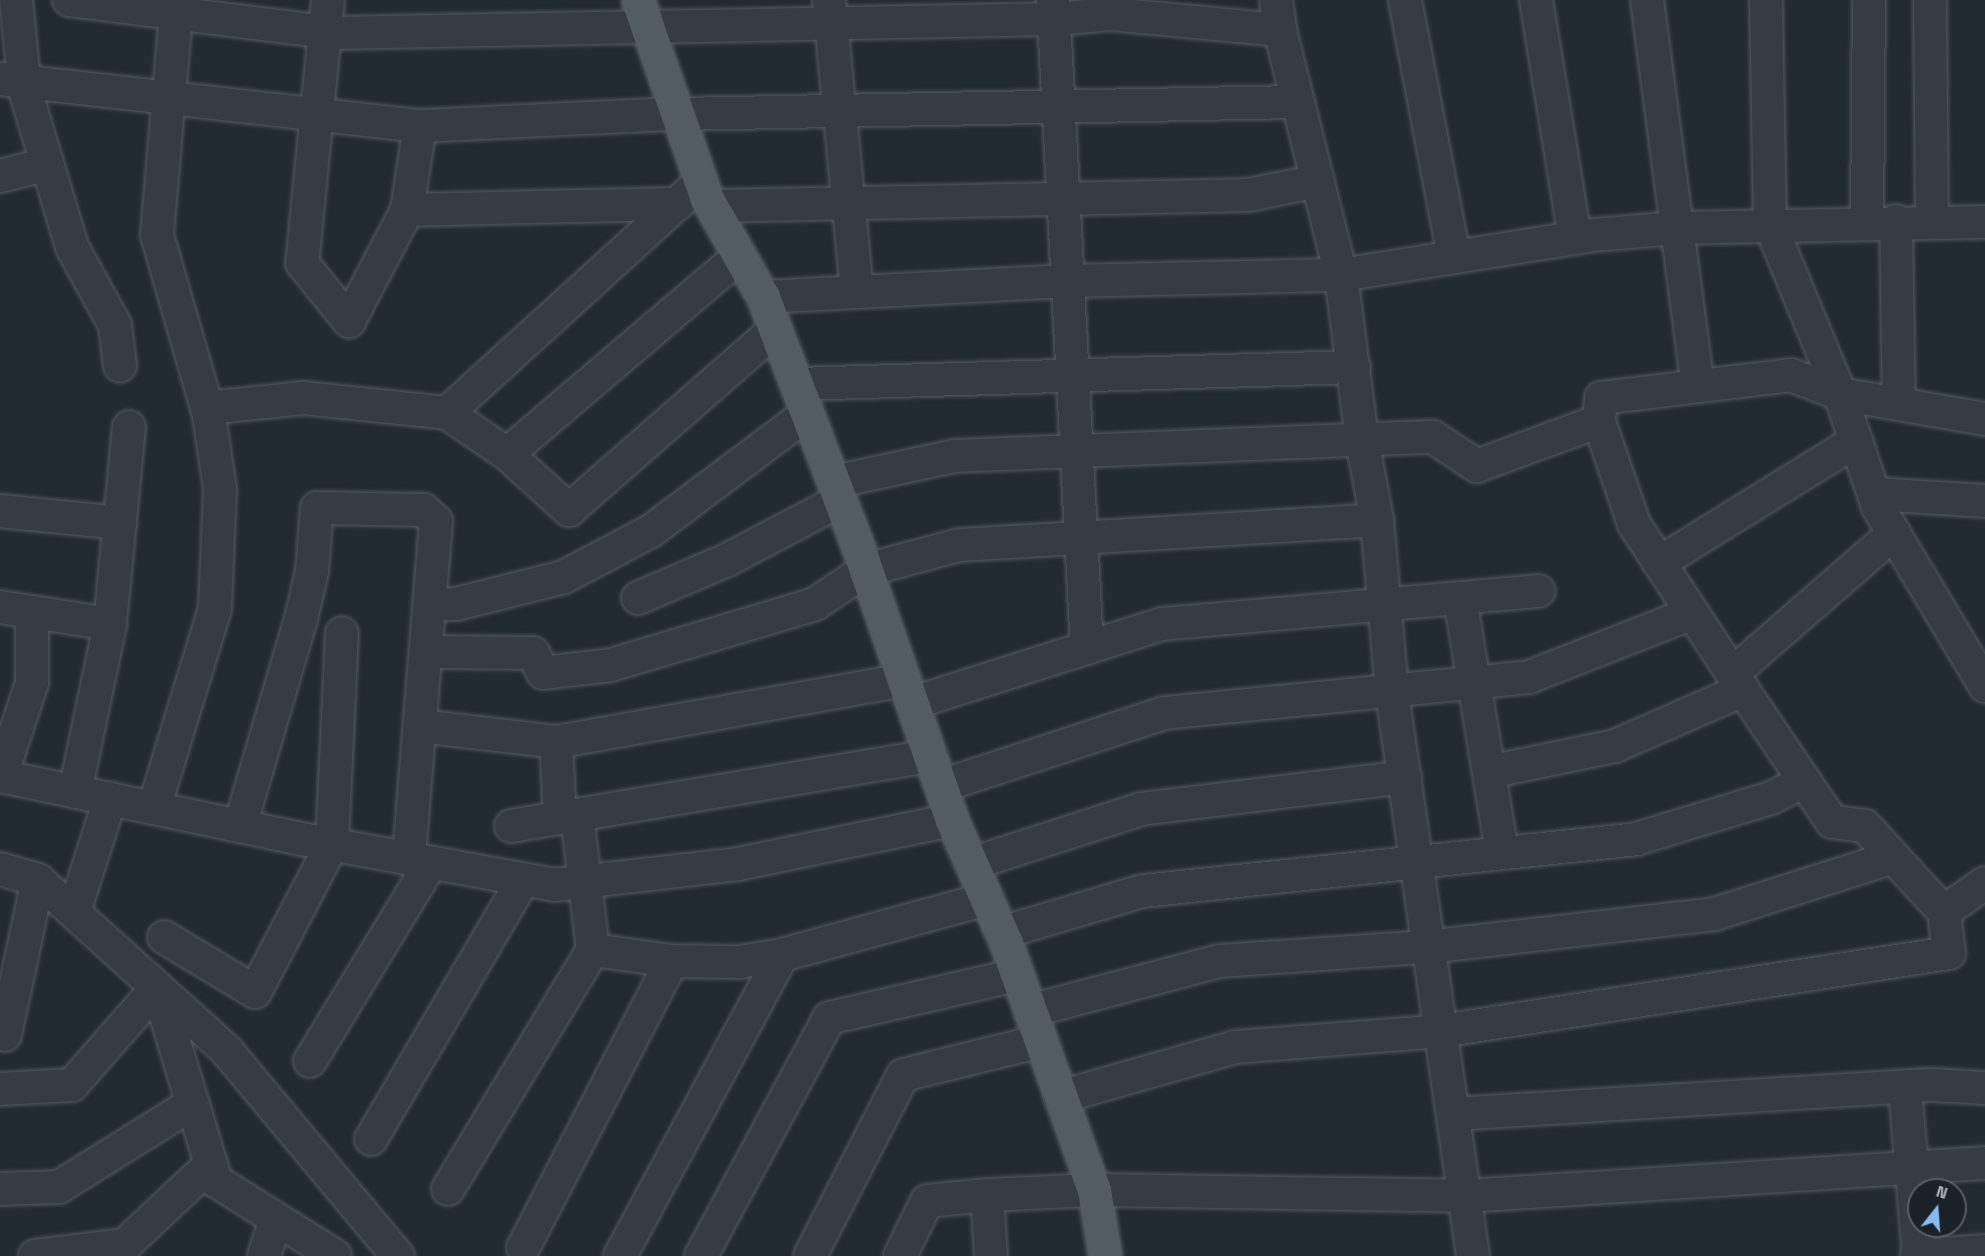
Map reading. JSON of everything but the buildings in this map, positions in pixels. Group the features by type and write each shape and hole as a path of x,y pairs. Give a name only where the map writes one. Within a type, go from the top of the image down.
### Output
{"main road":[{"path":"643,13 706,194 764,297 866,570 952,820 1017,975 1094,1190 1105,1256"}],"street":[{"path":"16,0 12,79 48,164 72,247 116,325 120,366"},
{"path":"69,0 177,7 324,32 643,13 1055,10 1110,14 1278,15 1341,275 1362,440 1377,520 1387,608 1392,693 1405,777 1414,862 1473,1256"},
{"path":"328,0 302,263 349,321 406,210 420,126"},
{"path":"1405,0 1454,257"},
{"path":"1536,0 1575,238"},
{"path":"1647,0 1698,386"},
{"path":"1766,0 1770,224 1840,394 1874,494 1894,533 1985,686"},
{"path":"1869,0 1882,221 1899,404"},
{"path":"1930,0 1932,221"},
{"path":"154,808 215,608 220,489 207,408 157,235 177,7"},
{"path":"829,10 837,111 857,292"},
{"path":"1055,10 1060,107 1061,199 1068,281 1087,648"},
{"path":"12,79 316,117 420,126 678,114 1298,102"},
{"path":"0,176 48,164"},
{"path":"406,210 678,204 706,194 847,203 1248,195 1318,181"},
{"path":"447,413 678,204"},
{"path":"764,297 1068,281 1341,275 1575,238 1678,228 1882,221 1985,222"},
{"path":"507,454 740,256"},
{"path":"207,408 303,398 447,413 507,454 569,510 776,329"},
{"path":"430,605 456,604 564,577 651,531 802,399 1073,375 1354,367"},
{"path":"1060,1096 1235,1047 1441,1031 1949,953 1944,912 1891,858 1866,826 1832,822 1803,782 1634,524 1599,421 1601,398 1791,375 1840,394 1985,419"},
{"path":"638,598 727,560 837,491 954,456 1433,437 1477,465 1599,421"},
{"path":"75,792 110,624 129,427"},
{"path":"1659,563 1856,441"},
{"path":"1874,494 1985,501"},
{"path":"240,826 301,619 312,571 316,508 424,510 436,521 420,726 420,861 310,1061"},
{"path":"0,511 120,523"},
{"path":"426,652 533,653 543,673 612,665 815,604 866,570 959,545 1377,520"},
{"path":"1489,772 1616,746 1738,682 1894,533"},
{"path":"420,726 556,742 909,692 1087,648 1162,624 1387,608 1460,598 1539,591"},
{"path":"1460,598 1502,851"},
{"path":"0,607 110,624"},
{"path":"32,612 32,683 1,776 240,826 554,885 738,864 952,820"},
{"path":"941,786 1164,713 1392,693 1529,677 1692,613"},
{"path":"164,937 255,992 332,844 342,633"},
{"path":"448,1189 593,950 585,882 569,817 556,742"},
{"path":"511,826 931,756"},
{"path":"971,864 1141,809 1405,777"},
{"path":"1001,933 1143,891 1502,851 1636,839 1771,798 1803,782"},
{"path":"74,912 110,799"},
{"path":"810,1256 903,1075 1035,1026 1219,961 1427,947 1715,914 1891,858"},
{"path":"0,869 38,880 227,1051 398,1256"},
{"path":"5,1035 38,880"},
{"path":"371,1139 523,880"},
{"path":"1944,912 1985,883"},
{"path":"593,950 672,961 739,962 782,955 987,899"},
{"path":"620,1256 782,955"},
{"path":"523,1248 672,961"},
{"path":"700,1256 829,1018 1017,975"},
{"path":"0,1089 72,1085 157,988"},
{"path":"157,988 216,1180 336,1256"},
{"path":"1453,1114 1905,1087 1985,1088"},
{"path":"1905,1087 1919,1256 1985,1251"},
{"path":"0,1189 59,1187 192,1104"},
{"path":"900,1256 927,1201 987,1195 1094,1190 1465,1196 1985,1163"},
{"path":"35,1256 125,1245 211,1164"},
{"path":"987,1195 991,1256"},
{"path":"264,1256 276,1219"}]}
